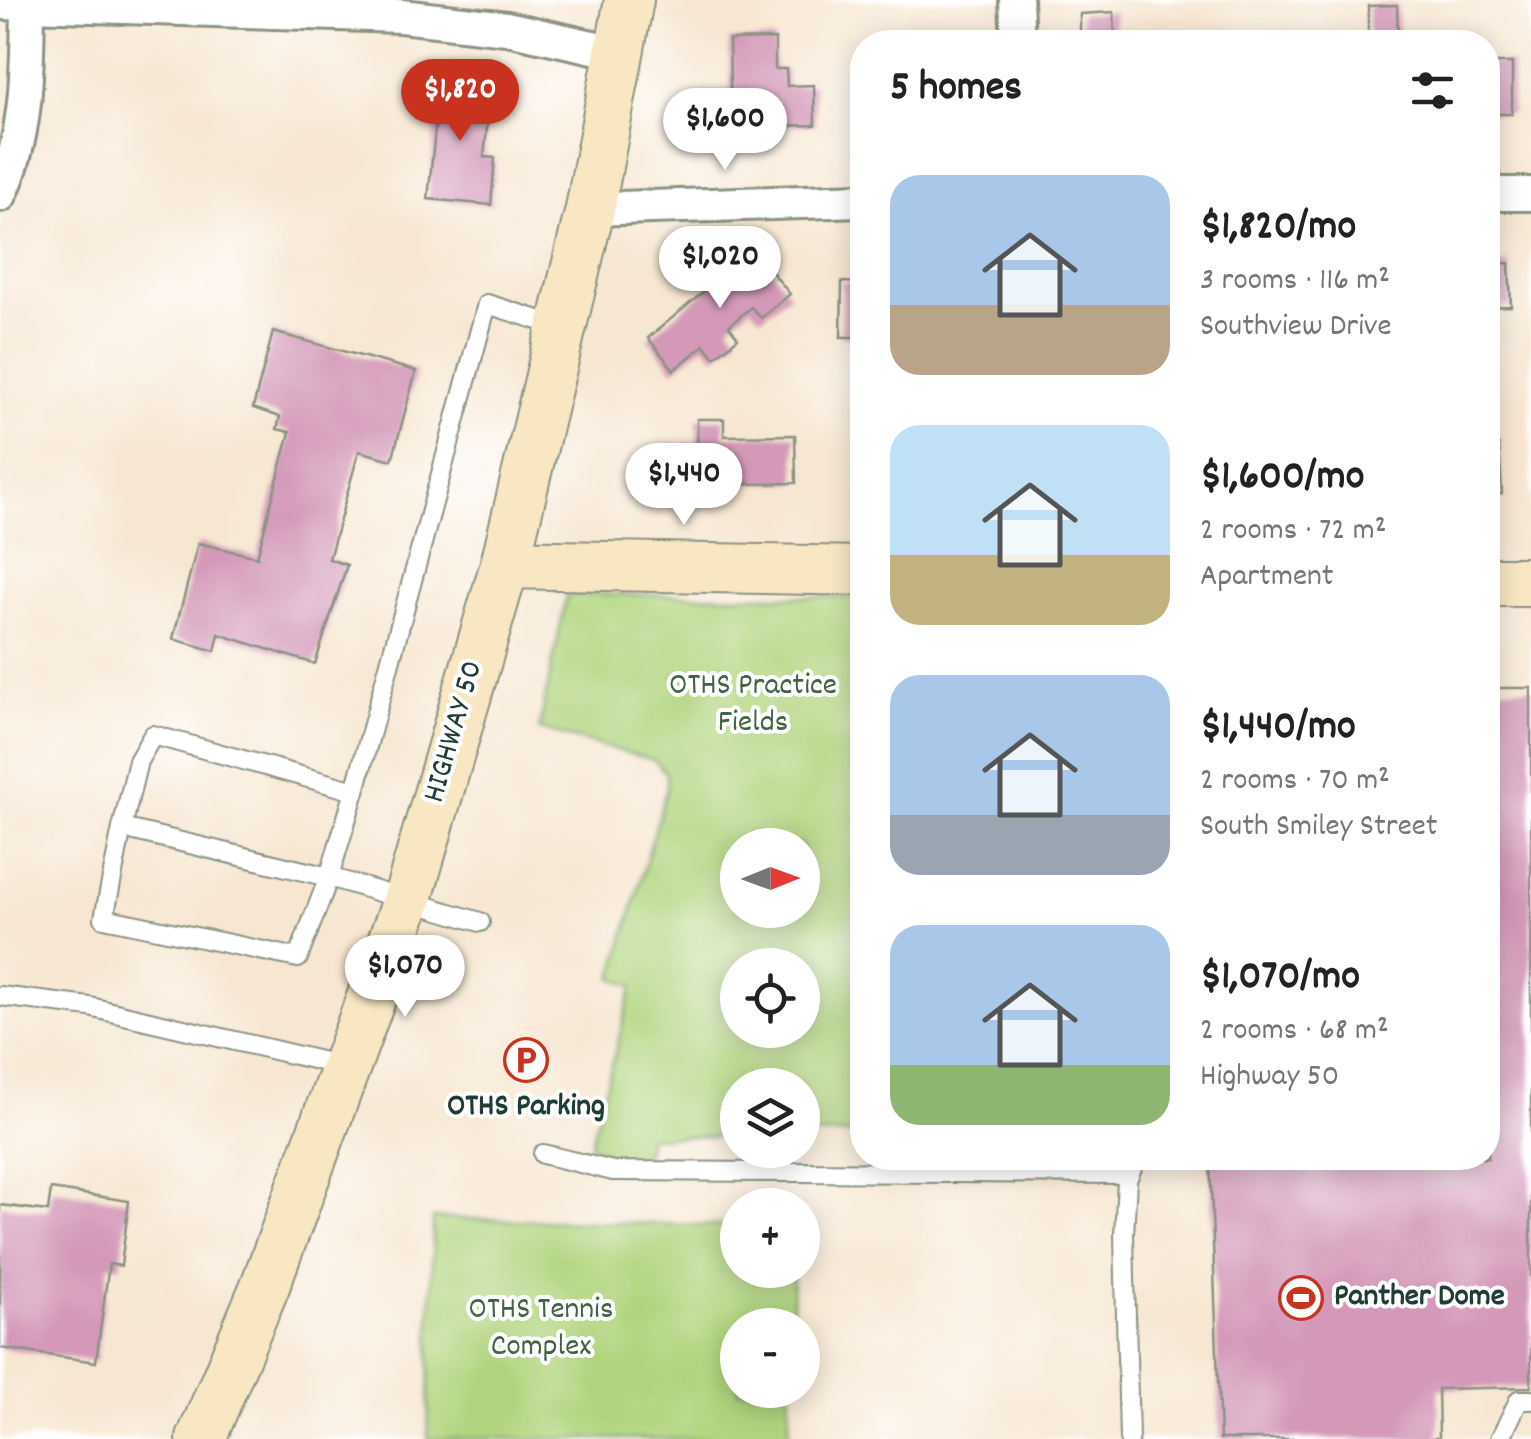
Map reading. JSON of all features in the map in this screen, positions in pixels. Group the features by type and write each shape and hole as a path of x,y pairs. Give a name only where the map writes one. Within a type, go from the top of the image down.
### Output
{"main road":[{"name":"HIGHWAY 50","path":"201,1439 265,1286 408,898 504,564 590,209 629,0"},
{"path":"504,564 850,570"},
{"path":"1500,582 1531,582"}],"street":[{"path":"1016,0 1017,30"},
{"path":"0,195 15,163 26,83 14,4 401,16 507,28 620,53"},
{"path":"1500,194 1531,194"},
{"path":"590,209 850,200"}],"lane":[{"path":"355,791 153,735 138,761 104,918 298,958 355,791 486,304 562,327"},
{"path":"122,828 329,876 480,922"},
{"path":"0,996 90,1007 347,1068"},
{"path":"544,1154 613,1171 850,1169"},
{"path":"1128,1439 1124,1236 1132,1170"},
{"path":"1500,1439 1519,1400 1531,1400"}],"green space":[{"name":"OTHS Practice Fields","path":"567,594 850,597 850,1134 820,1135 820,1068 720,1068 720,1136 649,1137 645,1157 619,1160 590,1145 633,986 613,978 667,787 666,773 654,760 539,729"},
{"name":"OTHS Tennis Complex","path":"433,1218 720,1226 720,1288 793,1288 792,1308 720,1308 720,1408 790,1408 789,1439 428,1439"}],"building":[{"path":"1397,5 1398,30 1368,30 1368,6"},
{"path":"1114,12 1115,30 1080,30 1080,14"},
{"path":"775,39 775,69 786,69 787,86 814,85 815,125 731,127 729,40"},
{"path":"1500,63 1512,63 1512,114 1500,114"},
{"path":"428,82 491,89 484,157 495,158 491,205 428,199 436,120 424,119"},
{"path":"754,250 790,294 761,318 751,307 729,326 738,338 715,357 704,345 674,370 648,338"},
{"path":"1500,263 1509,263 1511,306 1500,306"},
{"path":"842,282 850,282 850,337 841,337"},
{"path":"273,332 416,371 392,460 359,451 329,559 347,565 315,664 219,634 215,651 173,639 198,543 257,557 290,432 277,429 280,417 253,408"},
{"path":"697,419 724,419 724,436 795,435 796,483 698,485"},
{"path":"1500,688 1531,688 1531,1387 1438,1389 1439,1436 1431,1439 1220,1439 1210,1170 1500,1170"},
{"path":"51,1189 129,1201 121,1266 109,1264 96,1362 0,1348 0,1205 48,1211"}],"place":[{"name":"OTHS Parking","path":"526,1060"},
{"name":"Panther Dome","path":"1301,1298"}]}
